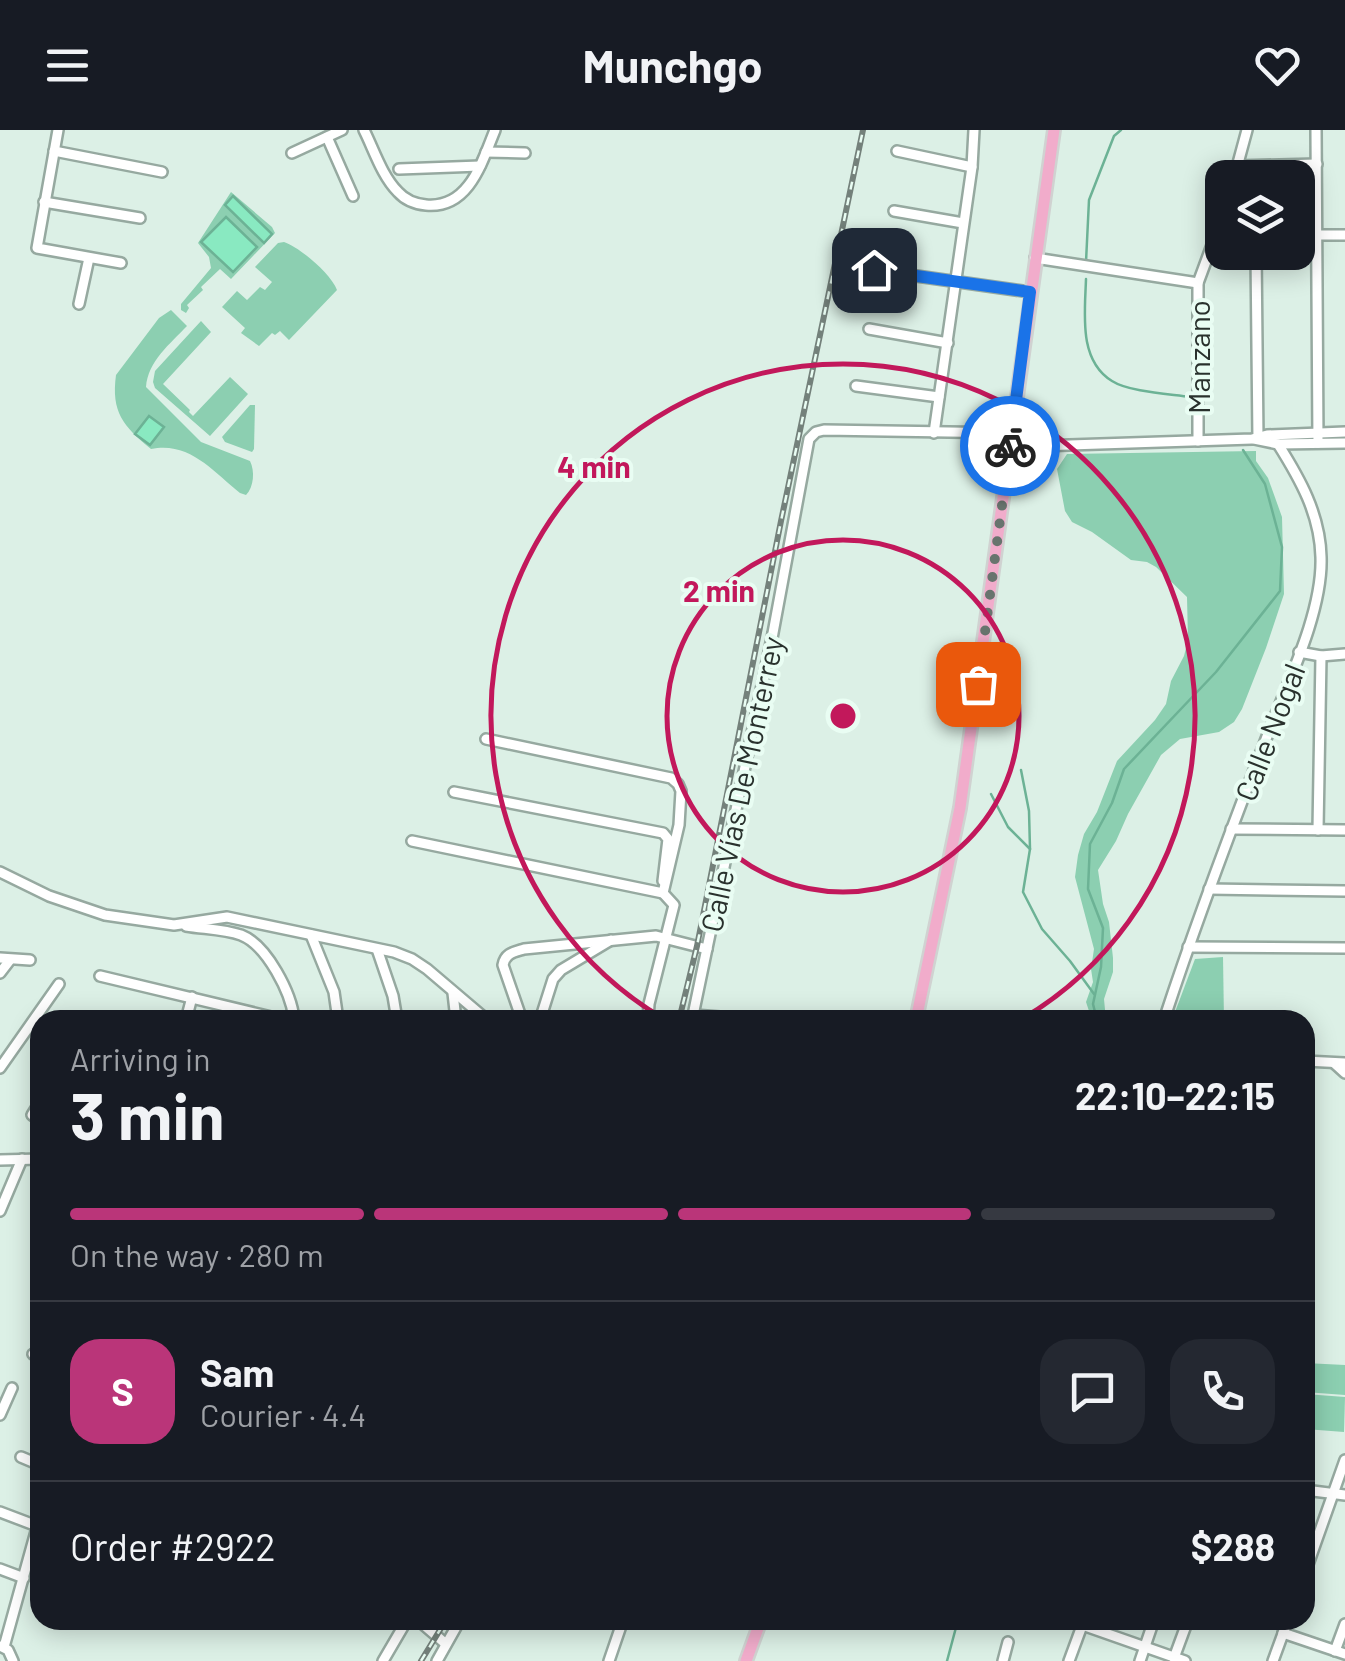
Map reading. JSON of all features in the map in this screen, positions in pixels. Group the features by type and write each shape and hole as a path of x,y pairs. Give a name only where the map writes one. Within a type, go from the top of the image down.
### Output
{"main road":[{"path":"918,1010 960,808 1054,130"},
{"path":"746,1661 757,1630"}],"street":[{"path":"58,130 37,248 121,264"},
{"path":"292,153 342,130"},
{"path":"364,130 399,194 412,203 432,206 447,203 467,188 495,130"},
{"path":"974,130 934,434 1010,440 1319,437 1345,443"},
{"path":"1239,160 1247,130"},
{"path":"1316,130 1319,437"},
{"path":"327,137 353,196"},
{"path":"54,152 162,172"},
{"path":"486,152 525,153"},
{"path":"897,152 972,166"},
{"path":"400,169 480,166"},
{"path":"44,202 140,218"},
{"path":"894,211 963,223"},
{"path":"1318,235 1345,235"},
{"path":"79,304 89,258"},
{"path":"1035,258 1198,283"},
{"name":"Manzano","path":"1198,441 1198,283 1205,262"},
{"path":"874,270 1030,292"},
{"path":"1256,270 1256,439"},
{"path":"869,329 948,343"},
{"path":"856,386 939,397"},
{"name":"Calle Vías De Monterrey","path":"695,1010 809,439 824,430 934,434"},
{"path":"1256,439 1278,444 1345,432"},
{"name":"Calle Nogal","path":"1167,1010 1315,605 1321,554 1313,509 1278,444"},
{"path":"1299,652 1320,656 1345,654"},
{"path":"1318,830 1320,656"},
{"path":"486,739 671,778 681,791 670,871 663,888"},
{"path":"454,792 663,833 668,839 663,888 674,905 649,1010"},
{"path":"1231,830 1345,830"},
{"path":"412,841 663,888"},
{"path":"0,872 49,896 105,915 245,936 274,966 291,1010"},
{"path":"1208,890 1345,891"},
{"path":"174,925 228,917 377,949 412,959 474,1010"},
{"path":"311,935 334,992 337,1010"},
{"path":"519,1010 503,964 504,958 524,948 656,936 707,949"},
{"path":"543,1010 553,979 561,970 614,939"},
{"path":"1188,947 1345,948"},
{"path":"377,949 395,1010"},
{"path":"0,974 5,959 30,960"},
{"path":"100,976 242,1010"},
{"path":"41,1010 59,984"},
{"path":"453,993 455,1010"},
{"path":"189,1010 192,998"},
{"path":"0,1068 30,1026"},
{"path":"1339,1063 1345,1073"},
{"path":"0,1211 22,1158"},
{"path":"0,1160 30,1159"},
{"path":"0,1415 12,1388"},
{"path":"21,1457 30,1461"},
{"path":"1315,1537 1340,1494 1345,1460"},
{"path":"1315,1491 1340,1494"},
{"path":"0,1512 30,1520"},
{"path":"13,1661 2,1647 5,1623 30,1554"},
{"path":"0,1569 24,1578"},
{"path":"1283,1633 1340,1652 1345,1624"},
{"path":"383,1661 401,1630"},
{"path":"430,1630 446,1644"},
{"path":"437,1661 454,1630"},
{"path":"608,1661 619,1630"},
{"path":"1068,1661 1080,1630"},
{"path":"1101,1630 1180,1659 1186,1630"},
{"path":"1140,1661 1151,1630"},
{"path":"1273,1661 1284,1630"},
{"path":"1005,1660 1008,1642"}],"shaded area":[{"path":"231,192 275,233 231,279 220,269 187,305 186,313 181,304 211,268 209,257 198,243"},
{"path":"233,196 272,234 264,243 225,205"},
{"path":"226,217 257,247 233,272 201,242"},
{"path":"284,242 315,262 337,290 289,340 280,331 272,333 259,346 241,333 245,328 222,307 237,291 247,300 260,287 265,290 272,282 255,267 278,243"},
{"path":"171,310 187,326 155,361 146,387 201,442 250,461 253,479 246,495 189,454 177,449 151,449 126,425 117,409 116,375 159,318"},
{"path":"201,321 211,332 163,384 193,416 230,377 248,394 210,436 153,382 155,371"},
{"path":"250,405 255,405 252,452 225,442 222,437"},
{"path":"149,416 164,427 150,445 135,434"},
{"path":"1256,451 1256,461 1268,478 1282,517 1284,594 1242,709 1234,722 1219,732 1180,739 1161,755 1098,870 1113,958 1105,1010 1089,1010 1086,1002 1093,982 1094,949 1075,877 1078,855 1117,761 1166,704 1188,640 1187,597 1156,567 1131,560 1072,522 1065,511 1057,469 1067,454"},
{"path":"1223,957 1224,1010 1176,1010 1195,959"},
{"path":"1315,1364 1345,1365 1345,1395 1315,1393"},
{"path":"1315,1395 1345,1397 1344,1432 1315,1430"}],"waterway":[{"path":"1086,262 1089,200 1114,136 1121,130"},
{"path":"1086,279 1086,335 1093,361 1101,372 1129,388 1190,397"},
{"path":"1094,1010 1103,928 1088,889 1090,844 1112,803 1124,769 1216,672 1280,591 1282,547 1265,484 1243,450"},
{"path":"1021,770 1029,811 1030,849 1023,892 1042,929 1094,994"},
{"path":"991,794 1008,827 1030,849"},
{"path":"947,1661 955,1630"}],"railway":[{"path":"681,1010 863,130"},
{"path":"421,1661 440,1630"}],"way so far":[{"path":"978,684 1010,446"}],"route":[{"path":"874,270 1030,292 1010,446"}]}
